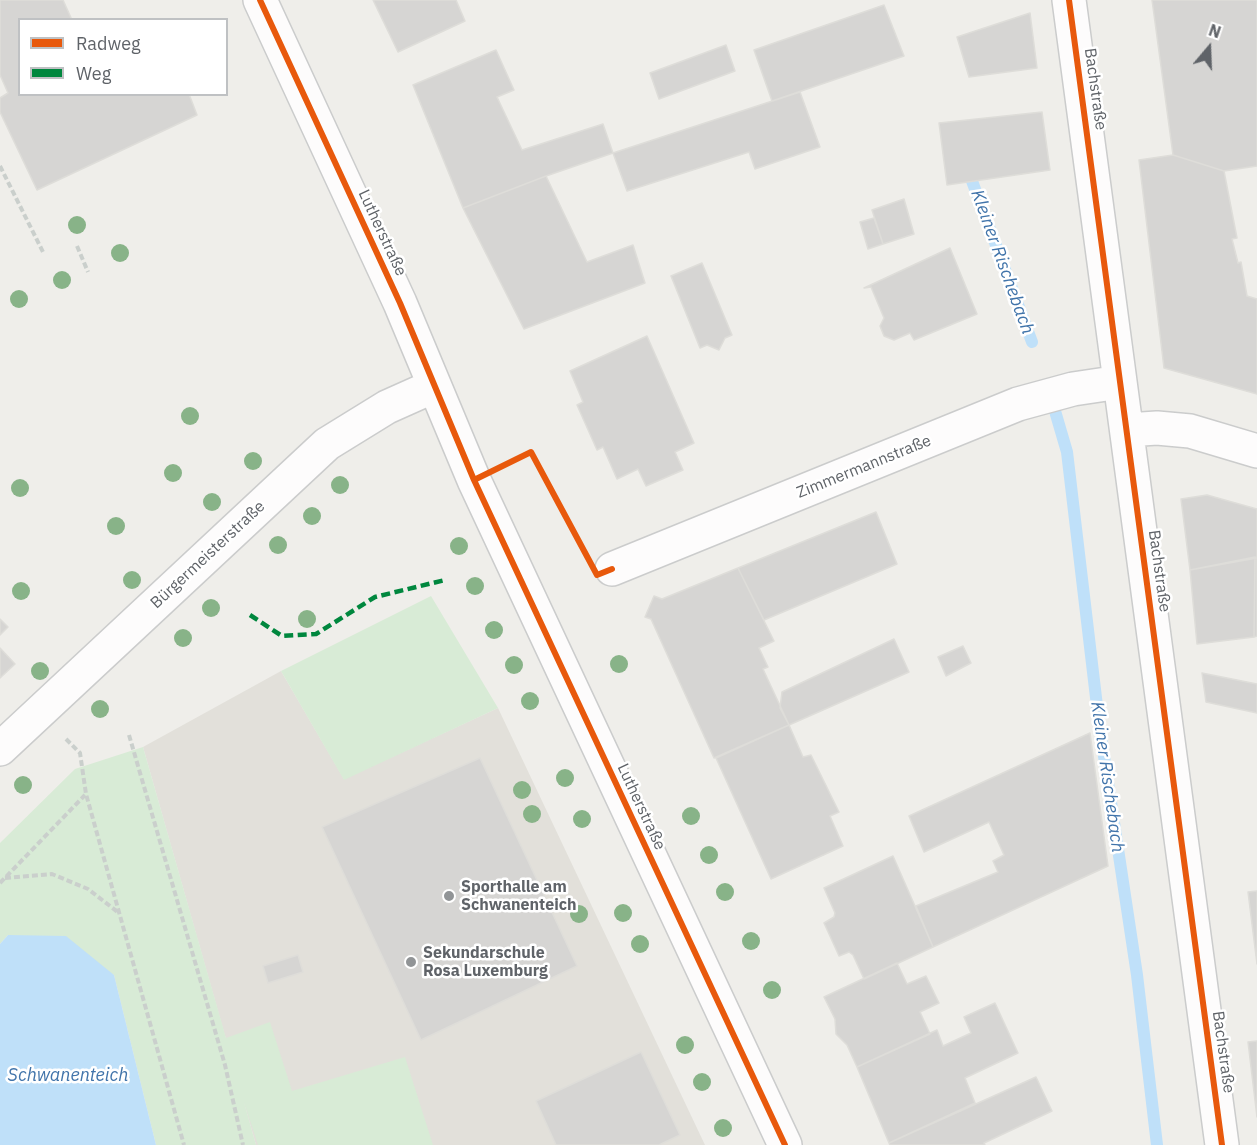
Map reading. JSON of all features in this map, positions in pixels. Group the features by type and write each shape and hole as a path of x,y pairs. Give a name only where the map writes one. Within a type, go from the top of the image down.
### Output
{"street":[{"name":"Lutherstraße","path":"260,0 399,303 548,641 785,1145"},
{"name":"Bachstraße","path":"1069,0 1222,1145"},
{"name":"Zimmermannstraße","path":"612,569 1018,404 1073,389 1120,382"},
{"name":"Bürgermeisterstraße","path":"0,748 327,444 387,407 434,386"},
{"path":"1127,430 1157,428 1190,431 1257,451"}],"path":[{"path":"0,166 44,254"},
{"path":"77,246 88,272"},
{"path":"129,735 225,1065 243,1145"},
{"path":"80,753 86,794 184,1145"},
{"path":"0,882 86,794"},
{"path":"5,878 52,874 88,889 119,912"}],"shaded area":[{"name":"Sekundarschule Rosa Luxemburg","path":"281,671 344,779 498,708 705,1145 256,1145 143,747"}],"green space":[{"path":"431,596 498,708 344,780 281,671"},
{"path":"143,747 226,1038 270,1022 292,1091 405,1057 433,1145 258,1145 244,1102 256,1145 156,1145 114,975 8,935 0,944 0,843 75,769"}],"water":[{"name":"Schwanenteich","path":"8,935 66,936 114,975 156,1145 0,1145 0,944"}],"building":[{"path":"0,0 63,0 71,18 18,18 18,96 190,96 197,115 37,190 0,112 0,98 8,93 0,75"},
{"path":"373,0 456,0 465,21 398,52"},
{"path":"1152,0 1257,0 1257,166 1224,171 1173,155"},
{"path":"884,5 904,56 772,101 754,50"},
{"path":"1030,13 1037,68 969,77 957,37"},
{"path":"726,45 735,71 659,99 650,73"},
{"path":"496,50 514,90 497,97 522,150 603,124 613,153 463,208 413,85"},
{"path":"800,92 820,147 755,169 749,152 627,191 613,153"},
{"path":"1042,112 1050,170 947,185 939,123"},
{"path":"1173,155 1224,171 1237,238 1232,239 1238,263 1241,262 1247,296 1257,299 1257,394 1164,368 1139,160"},
{"path":"546,176 587,262 633,245 645,283 524,329 463,208"},
{"path":"904,199 914,234 883,244 872,210"},
{"path":"874,218 883,244 868,249 860,222"},
{"path":"950,248 977,314 914,340 910,333 894,340 884,336 880,326 884,318 871,287 864,288"},
{"path":"702,263 732,335 725,338 719,350 707,345 700,348 671,276"},
{"path":"647,336 694,443 675,452 683,470 646,486 638,469 617,479 603,447 597,450 577,405 583,402 570,371"},
{"path":"1207,495 1257,509 1257,558 1190,570 1181,499"},
{"path":"876,512 897,564 764,620 738,568"},
{"path":"1255,557 1254,637 1197,644 1190,570"},
{"path":"1255,557 1257,558 1257,636 1254,637"},
{"path":"738,568 774,641 759,648 768,667 763,669 789,725 714,758 651,619 645,617 654,596 662,599"},
{"path":"0,619 8,627 0,635"},
{"path":"894,639 909,672 789,725 780,708 782,692"},
{"path":"963,646 971,663 946,676 938,657"},
{"path":"0,648 15,664 0,678"},
{"path":"1202,673 1257,684 1257,713 1206,702"},
{"path":"789,725 803,757 811,755 839,812 830,816 843,846 771,879 716,758"},
{"path":"1090,733 1108,866 933,947 916,906 998,872 993,861 1004,855 989,822 924,852 909,816"},
{"name":"Sporthalle am Schwanenteich","path":"480,758 577,966 421,1040 322,827"},
{"path":"893,856 933,947 864,979 853,955 849,952 839,956 824,923 834,917 835,913 824,888"},
{"path":"1257,891 1257,964 1248,892"},
{"path":"298,955 303,972 268,983 263,966"},
{"path":"897,963 907,984 926,976 939,1003 920,1012 930,1034 857,1067 847,1045 836,1034 835,1019 824,997"},
{"path":"995,1003 1018,1053 965,1078 975,1103 889,1143 857,1067 937,1030 943,1046 971,1033 964,1017"},
{"path":"1257,1041 1257,1117 1248,1042"},
{"path":"641,1052 680,1135 659,1145 556,1145 536,1101"},
{"path":"1036,1077 1052,1111 984,1143 985,1145 890,1145 889,1143"}],"waterway":[{"name":"Kleiner Rischebach","path":"972,181 1032,342"},
{"name":"Kleiner Rischebach","path":"1055,411 1067,452 1099,723 1137,975 1157,1145"}],"marked path":[{"path":"250,615 282,636 316,634 375,597 445,580"}],"cycle path":[{"path":"260,0 400,303 474,480 785,1145"},
{"path":"1069,0 1222,1145"},
{"path":"474,480 531,452 597,575 612,569"}],"place":[{"name":"Sporthalle am Schwanenteich","path":"449,896"},
{"name":"Sekundarschule Rosa Luxemburg","path":"411,962"}]}
